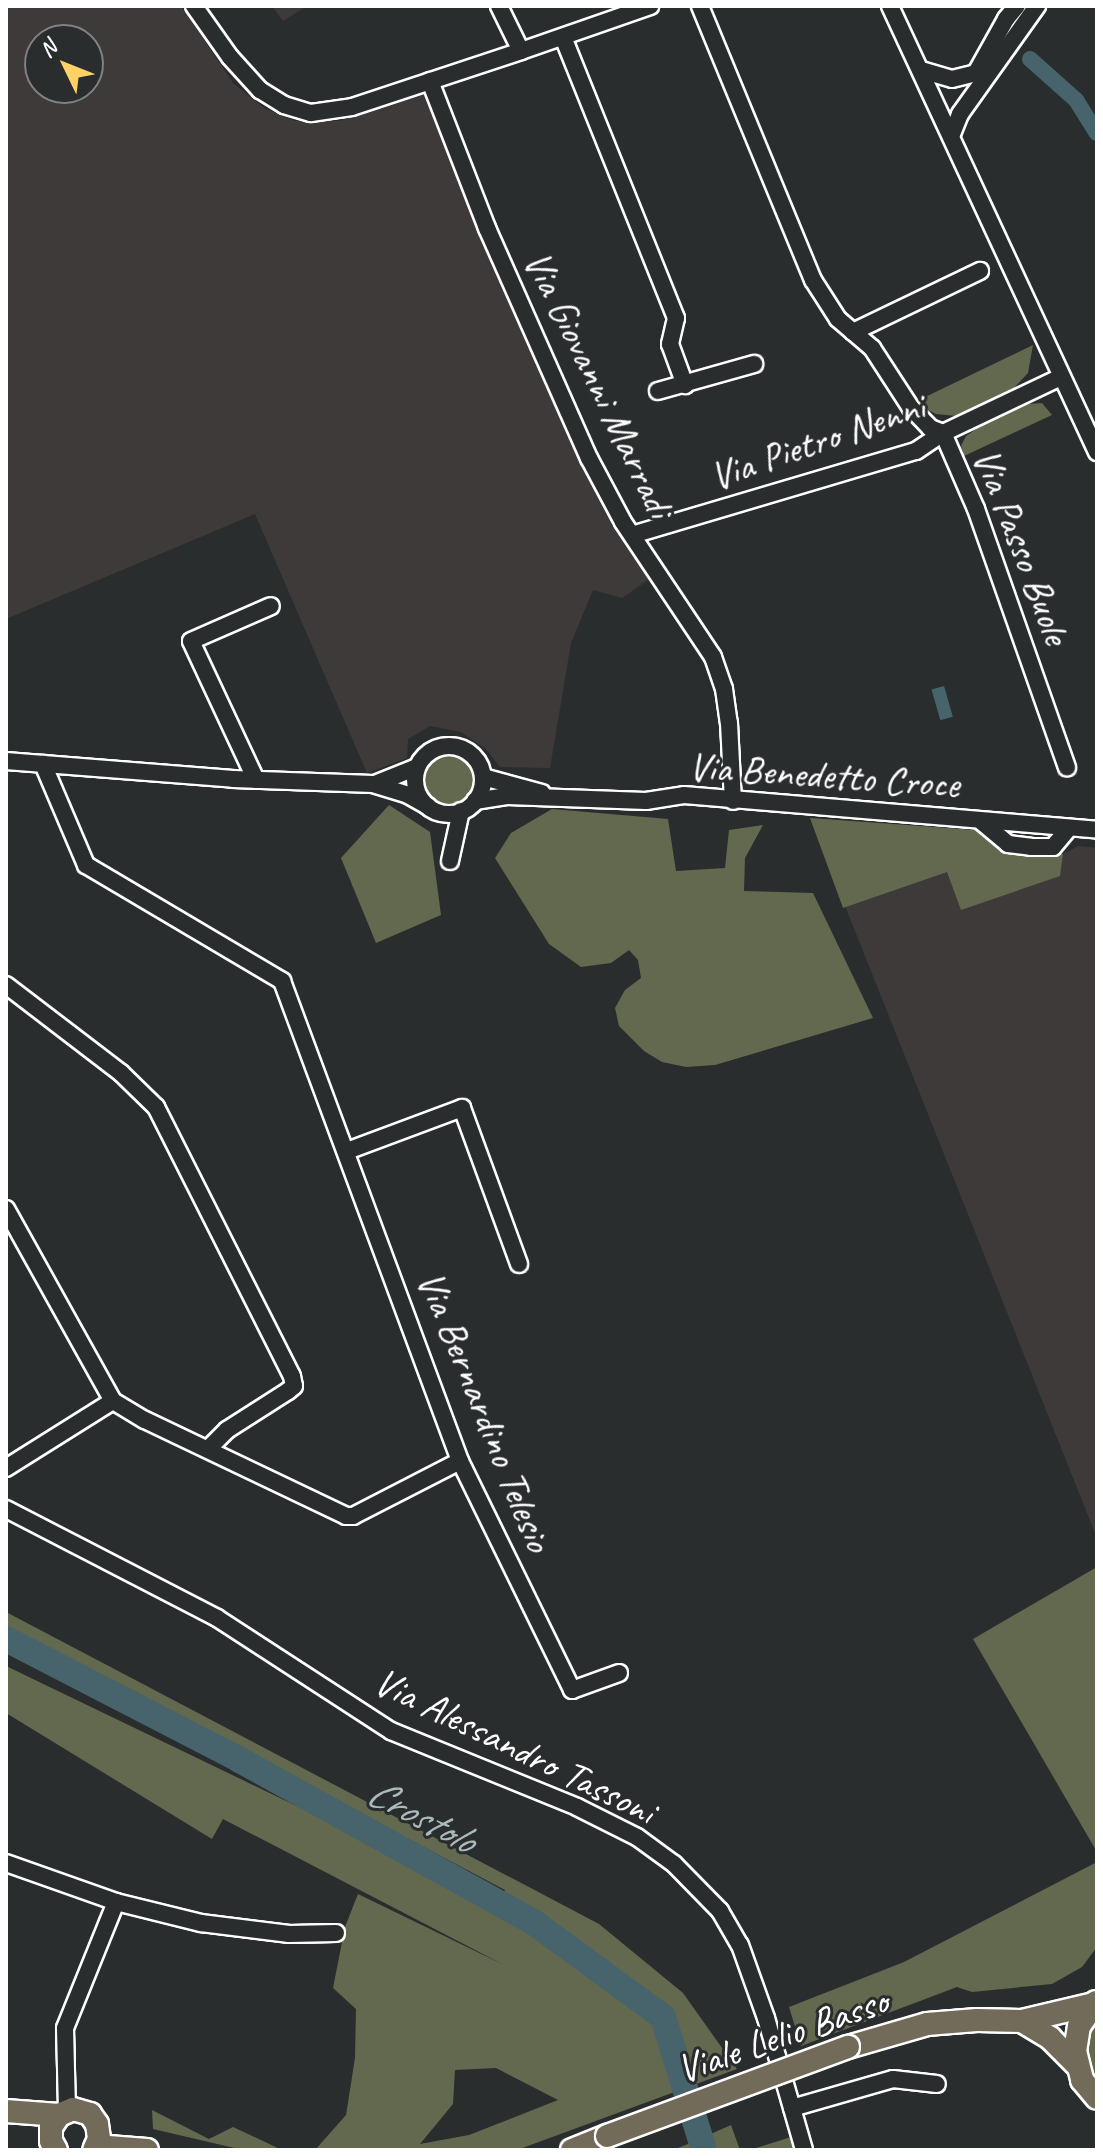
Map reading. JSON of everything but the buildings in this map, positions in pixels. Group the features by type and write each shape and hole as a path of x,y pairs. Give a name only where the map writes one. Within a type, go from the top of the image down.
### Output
{"main road":[{"path":"1076,2064 1076,2038 1095,2002"},
{"name":"Viale Lelio Basso","path":"572,2150 848,2047 909,2028 946,2021 1022,2021 1095,2002"},
{"path":"1022,2021 1050,2038 1076,2064 1096,2099"},
{"path":"6,2113 85,2111 96,2140 140,2149"},
{"path":"6,2113 53,2146"},
{"path":"53,2146 51,2127 63,2113"}],"street":[{"path":"194,6 242,73 269,97 290,108 321,114 336,112 650,6"},
{"path":"499,6 521,51"},
{"name":"Via Passo Buole","path":"700,6 813,280 838,319 872,348 911,408 930,428 943,433 976,509 1067,767"},
{"path":"890,6 1097,452"},
{"path":"921,70 952,79 976,73 1006,19 1017,6"},
{"path":"952,134 960,114 1037,6"},
{"path":"563,37 676,318 670,344 685,385"},
{"name":"Via Giovanni Marradi","path":"430,81 520,306 589,458 632,535 713,657 724,689 729,723 733,801"},
{"path":"853,332 980,271"},
{"path":"658,391 754,364"},
{"name":"Via Pietro Nenni","path":"632,535 916,451 943,433 1061,377"},
{"path":"256,780 191,641 271,606"},
{"path":"453,746 470,753 483,777 452,808 415,785 417,767 428,753 453,746"},
{"name":"Via Benedetto Croce","path":"6,761 256,780 373,784 452,808 547,795 646,801 684,795 1096,830"},
{"name":"Via Bernardino Telesio","path":"43,764 86,865 282,981 460,1461 572,1690 619,1673"},
{"name":"Via Benedetto Croce","path":"373,784 417,767"},
{"name":"Via Benedetto Croce","path":"483,777 547,795"},
{"path":"6,985 121,1073 156,1107 292,1376 294,1386 227,1430 208,1449"},
{"path":"347,1151 462,1108 519,1264"},
{"path":"6,1209 113,1401 145,1420 346,1516 460,1461"},
{"path":"6,1468 113,1401"},
{"name":"Via Alessandro Tassoni","path":"6,1509 217,1618 391,1731 577,1807 637,1837 674,1864 720,1911 740,1945 804,2150"},
{"path":"6,1863 116,1902 201,1923 289,1934 336,1933"},
{"path":"63,2113 65,2028 116,1902"},
{"path":"792,2108 893,2079 937,2084"}],"shaded area":[{"path":"6,6 181,6 233,83 264,108 295,121 339,121 428,93 652,577 622,598 593,590 571,643 550,768 500,767 486,749 461,732 430,726 408,739 407,758 367,773 255,514 6,619"},
{"path":"272,6 307,6 283,21"},
{"path":"810,818 975,830 1000,851 1063,854 1078,846 1097,848 1097,1538"}],"green space":[{"path":"1033,345 1028,373 1014,388 957,416 936,414 928,410 921,399"},
{"path":"1042,403 1052,415 964,456 961,446 966,436 979,427 1029,404"},
{"path":"448,753 467,760 474,779 467,798 448,805 429,798 422,779 429,760"},
{"path":"389,805 430,832 441,915 376,943 341,858"},
{"path":"552,809 668,819 676,871 725,868 729,830 763,825 745,858 744,891 813,893 873,1018 715,1065 686,1067 662,1062 644,1051 619,1026 615,1008 625,990 641,978 638,960 629,950 611,963 581,967 549,944 495,858 511,833"},
{"path":"810,818 975,830 1000,851 1063,854 1060,876 961,910 947,872 843,908"},
{"path":"1097,1567 1097,1852 973,1639"},
{"path":"6,1612 599,1924 683,1993 737,2069 517,2150 315,2150 346,2115 355,2058 356,2009 333,1988 345,1927 358,1894 504,1965 223,1819 212,1839 6,1713 6,1666 334,1824 496,1908 505,1890 6,1626","holes":["496,2068 558,2100 469,2135 420,2144 453,2104 455,2070"]},
{"path":"1097,1862 1097,1947 1082,1967 1052,1984 972,1992 957,1987 801,2046 789,2007 904,1962"},
{"path":"1097,2014 1097,2086 1086,2068 1085,2033"},
{"path":"152,2110 209,2139 233,2127 282,2150 243,2150 153,2129"},
{"path":"731,2125 740,2150 673,2150 688,2144"},
{"path":"791,2137 795,2150 750,2150"}],"water":[{"path":"944,686 953,717 940,720 932,690"}],"waterway":[{"path":"1030,59 1076,100 1097,133"},
{"name":"Crostolo","path":"6,1639 238,1759 532,1921 663,2017 704,2150"}]}
